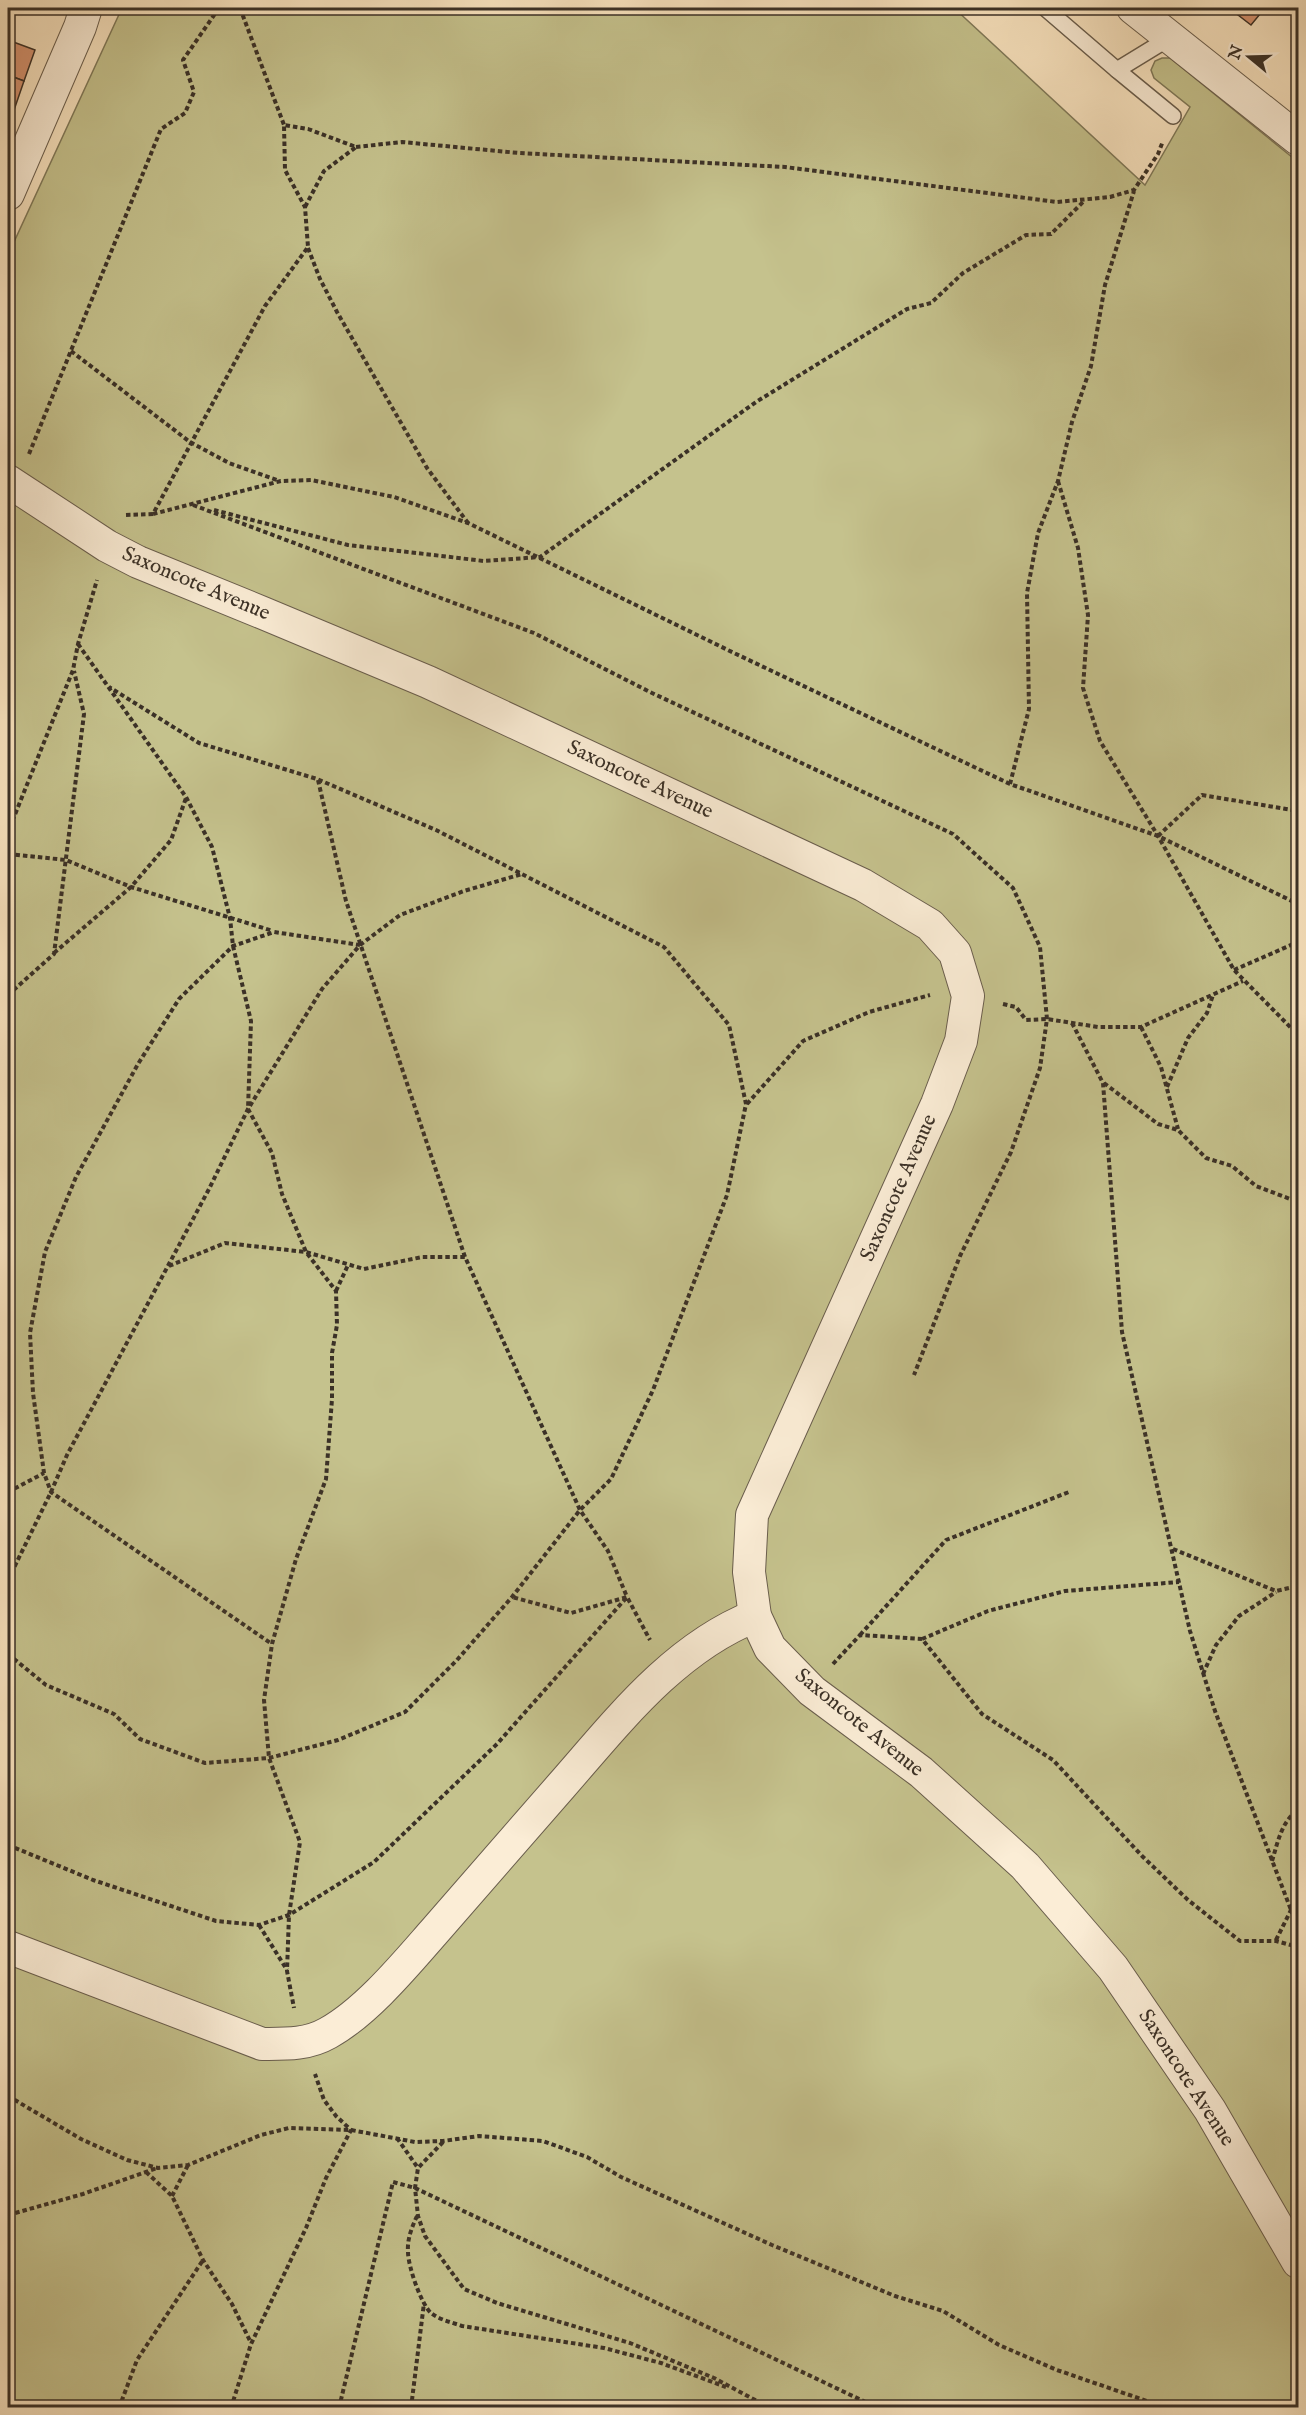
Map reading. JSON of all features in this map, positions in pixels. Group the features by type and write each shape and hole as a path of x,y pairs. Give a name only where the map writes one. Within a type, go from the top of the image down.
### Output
{"street":[{"path":"8,194 80,27 86,8"},
{"path":"1133,8 1299,139"},
{"name":"Saxoncote Avenue","path":"11,484 107,546 138,562 428,682 863,885 930,925 955,953 968,996 961,1041 937,1104 752,1515 749,1572 755,1616 770,1648 812,1690 921,1772 1025,1866 1113,1968 1210,2110 1299,2262"},
{"path":"8,1947 262,2044 297,2044 328,2033 368,2003 424,1944 621,1718 670,1669 720,1631 755,1616"}],"lane":[{"path":"1045,8 1173,116"},
{"path":"1117,70 1171,37"}],"path":[{"path":"11,484 71,351 161,129 185,113 194,92 183,60 219,8"},
{"path":"240,8 284,125 285,170 305,207 308,247 320,279 427,468 468,523"},
{"path":"1010,784 1029,709 1027,593 1038,533 1058,481 1072,422 1091,366 1106,285 1134,190 1158,154 1173,116"},
{"path":"284,125 308,129 356,147 402,142 519,153 785,167 1057,202 1110,197 1134,190"},
{"path":"305,207 324,171 356,147"},
{"path":"193,504 348,545 484,561 540,557 756,402 907,309 931,303 963,273 1026,235 1051,234 1084,201"},
{"path":"153,514 190,442 266,306 308,247"},
{"path":"71,351 190,442 229,463 281,481"},
{"path":"8,826 14,817 74,670 78,644 107,546 122,516 153,514 281,481 311,480 394,497 468,523 1010,784 1158,836 1299,904"},
{"path":"1058,481 1078,548 1088,615 1083,688 1100,741 1158,836 1234,970 1299,1035"},
{"path":"78,644 186,797 212,848 230,918 233,946 250,1021 248,1109 272,1153 282,1194 306,1252 336,1291"},
{"path":"54,954 84,714 74,670"},
{"path":"8,1654 46,1685 114,1714 140,1739 206,1763 268,1758 338,1740 405,1712 457,1660 512,1597 580,1510 611,1479 653,1390 728,1195 746,1104 729,1026 664,947 436,830 317,779 199,743 109,687"},
{"path":"317,779 346,901 465,1257 580,1510 608,1551 627,1597 649,1639 670,1669"},
{"path":"1158,836 1202,795 1299,812"},
{"path":"8,995 131,887 171,840 186,797"},
{"path":"8,854 66,860 131,887 274,932 360,945"},
{"path":"8,1580 67,1455 209,1189 248,1109 322,989 360,945 400,915 464,891 522,874"},
{"path":"272,1644 51,1492 44,1473 33,1393 30,1333 45,1252 76,1177 138,1064 179,999 233,946 274,932"},
{"path":"1234,970 1299,942"},
{"path":"746,1104 802,1041 869,1012 933,994 968,996 1016,1007 1026,1020 1047,1019 1098,1028 1141,1027 1243,981"},
{"path":"1167,1088 1188,1038 1207,1013 1214,994"},
{"path":"1072,1023 1103,1083 1122,1332 1190,1631 1215,1711 1291,1910 1299,1925"},
{"path":"1141,1027 1161,1067 1178,1130"},
{"path":"1103,1083 1158,1124 1178,1130 1206,1158 1232,1166 1256,1186 1299,1202"},
{"path":"168,1266 225,1243 306,1252 364,1269 422,1257 465,1257"},
{"path":"348,1265 336,1291 337,1324 332,1353 332,1399 326,1479 296,1559 272,1644 264,1700 268,1758 300,1842 288,1915 287,1971 295,2011 297,2044 318,2079 324,2100 351,2130"},
{"path":"8,1492 44,1473"},
{"path":"812,1690 838,1657 946,1540 1069,1492"},
{"path":"1172,1549 1276,1591"},
{"path":"860,1635 922,1639 988,1611 1065,1591 1180,1582"},
{"path":"1203,1674 1216,1646 1239,1616 1276,1591 1299,1586"},
{"path":"512,1597 571,1613 627,1597"},
{"path":"8,1845 93,1880 216,1921 259,1925 288,1915 374,1862 497,1744 627,1597"},
{"path":"922,1639 982,1714 1053,1760 1142,1856 1188,1900 1240,1941 1276,1941 1299,1947"},
{"path":"1272,1861 1281,1830 1291,1815 1299,1810"},
{"path":"1276,1941 1291,1910"},
{"path":"1291,1910 1299,1916"},
{"path":"259,1925 287,1971"},
{"path":"8,2096 81,2139 127,2160 158,2168"},
{"path":"8,2215 83,2194 158,2168 188,2165 261,2135 289,2128 351,2130 415,2142 479,2136 543,2141 587,2157 621,2177 772,2245 895,2296 943,2311 1008,2350 1057,2370 1167,2408"},
{"path":"231,2408 251,2344 306,2228 326,2178 351,2130"},
{"path":"397,2138 418,2168"},
{"path":"443,2141 418,2168 415,2188 418,2216 425,2236 464,2289 497,2303 630,2343 714,2378 770,2408"},
{"path":"172,2196 188,2165"},
{"path":"146,2172 172,2196 203,2260 232,2304 251,2344"},
{"path":"339,2408 393,2182 415,2188 878,2408"},
{"path":"418,2216 411,2231 408,2252 413,2275 424,2302 430,2312 440,2319 462,2326 604,2348 660,2362 757,2400 765,2408"},
{"path":"119,2408 137,2360 203,2260"},
{"path":"411,2408 424,2302"}],"shaded area":[{"path":"122,8 954,8 1145,185 1190,107 1154,78 1151,70 1155,61 1162,58 1170,58 1298,162 1298,2407 8,2408 8,255"}],"building":[{"path":"1229,8 1265,8 1251,25"},
{"path":"8,40 35,50 24,81 8,75"},
{"path":"8,75 24,81 13,113 8,111"}]}
